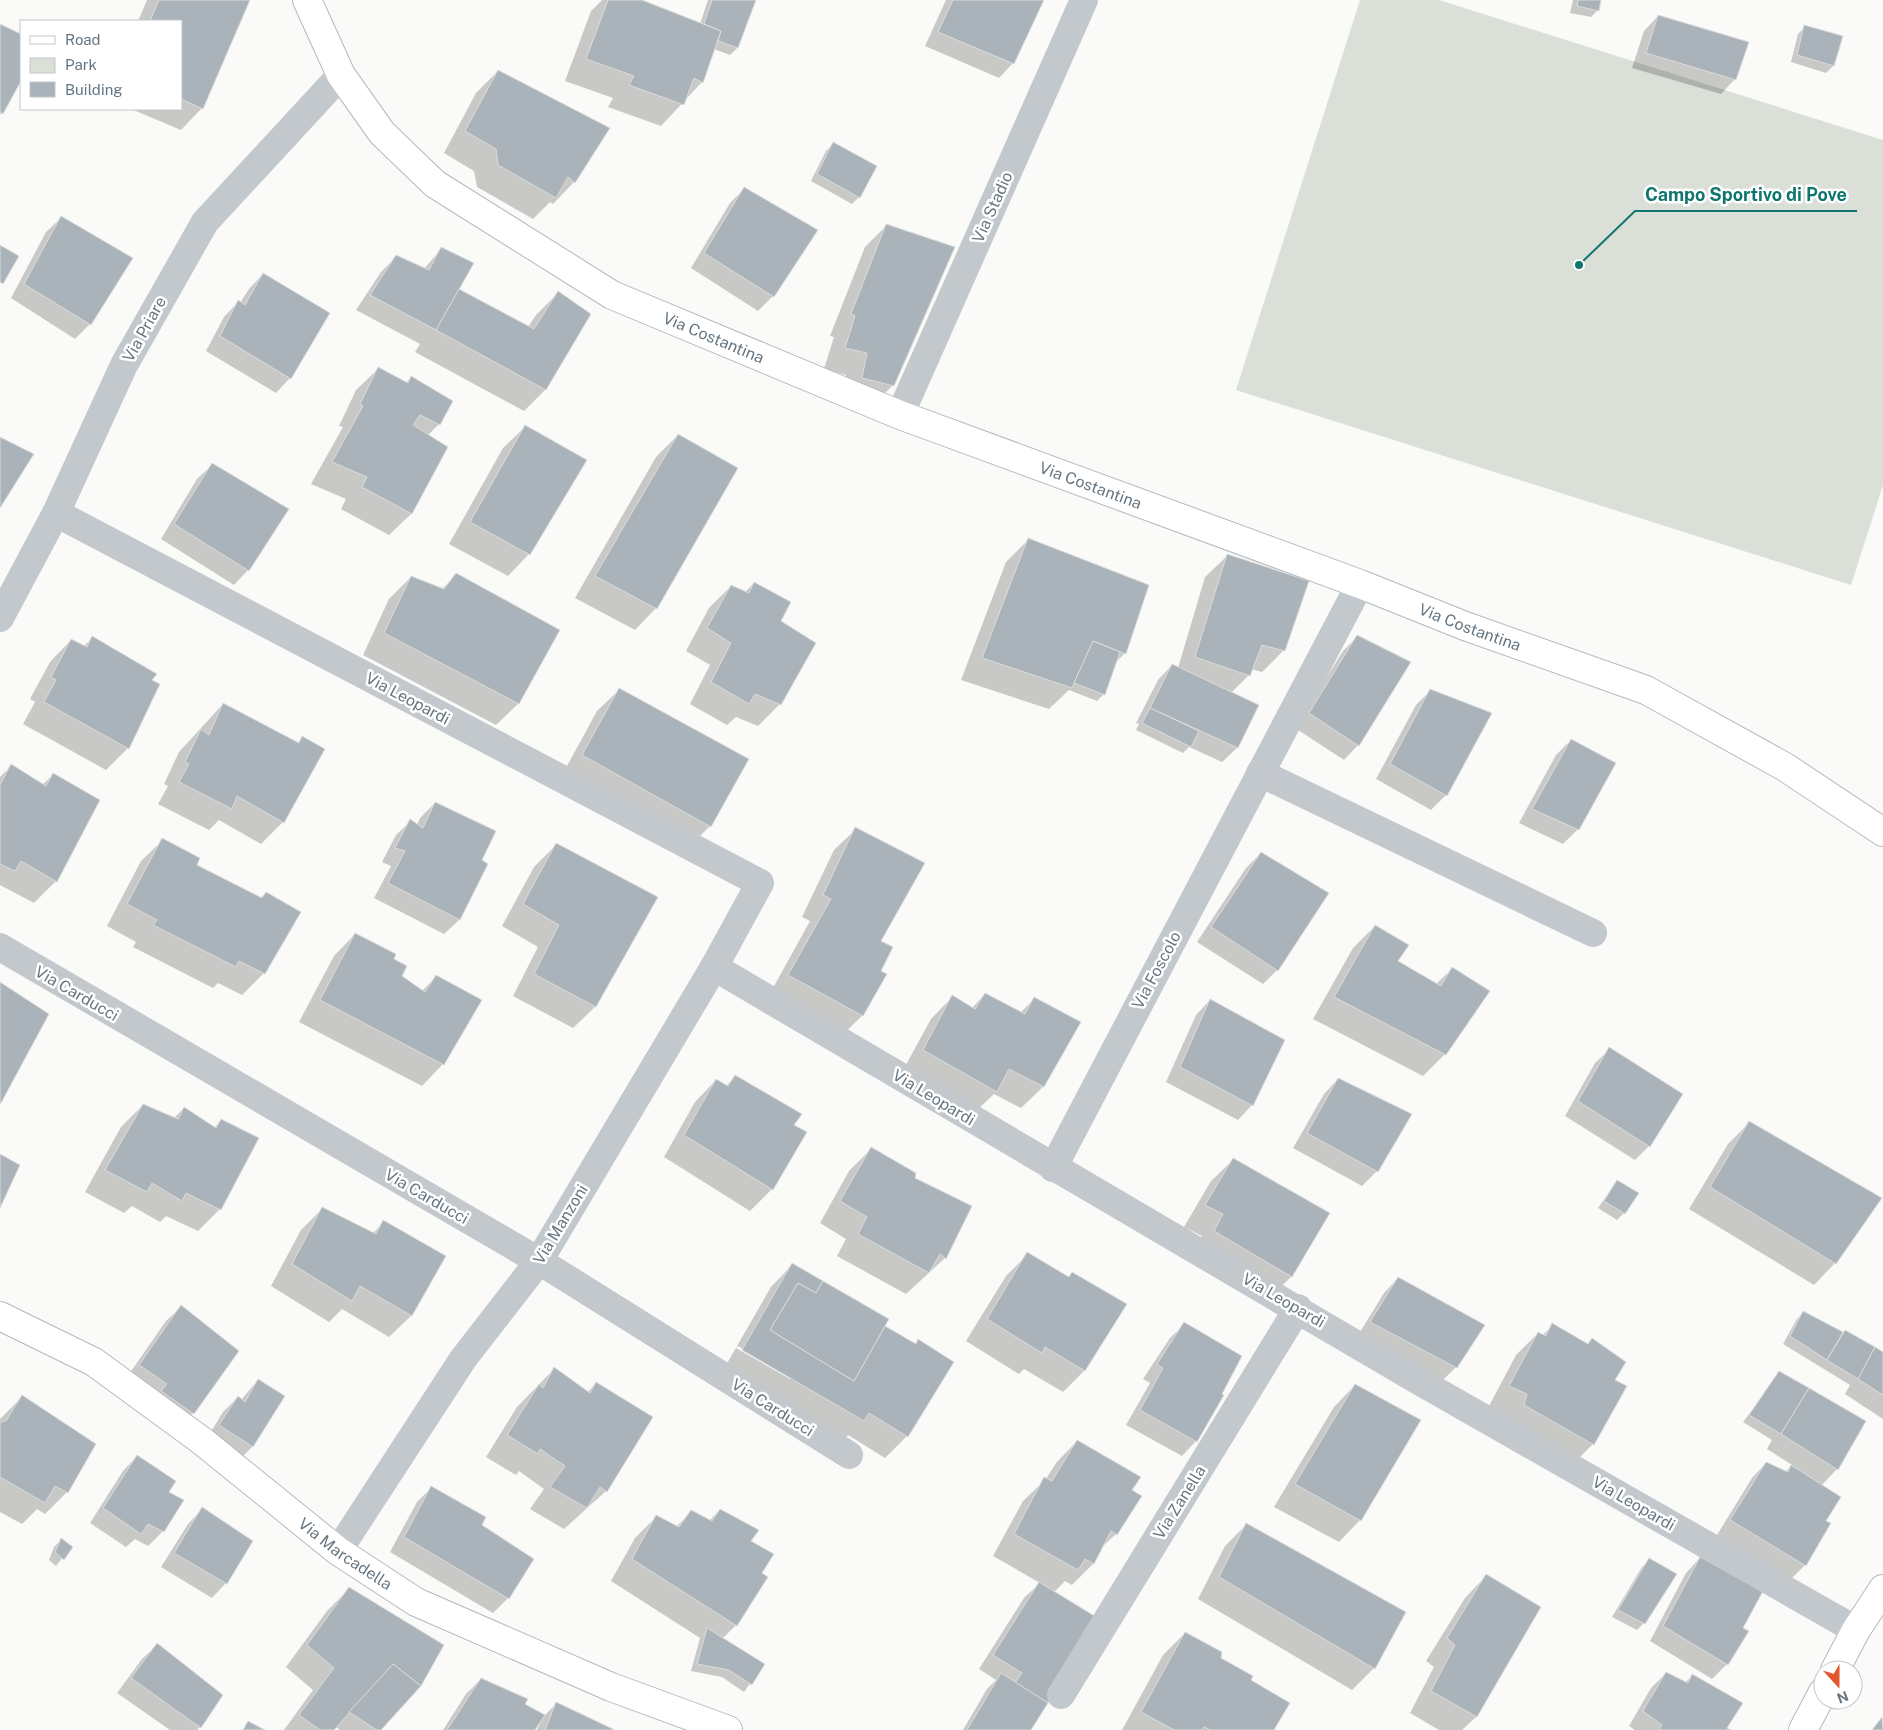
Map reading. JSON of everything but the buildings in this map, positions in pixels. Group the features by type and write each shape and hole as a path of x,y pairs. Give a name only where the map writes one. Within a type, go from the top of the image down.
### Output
{"street":[{"name":"Via Costantina","path":"307,0 341,75 382,133 435,184 612,295 900,415 1360,584 1465,626 1646,690 1785,767 1883,832"},
{"name":"Via Stadio","path":"900,415 1084,0"},
{"name":"Via Priare","path":"0,618 56,513 124,365 204,222 341,75"},
{"name":"Via Leopardi","path":"56,513 760,883"},
{"name":"Via Foscolo","path":"1053,1168 1360,584"},
{"path":"1260,773 1593,933"},
{"name":"Via Manzoni","path":"338,1550 463,1359 539,1261 714,967 760,883"},
{"name":"Via Carducci","path":"0,947 539,1261 849,1455"},
{"name":"Via Leopardi","path":"714,967 1053,1168 1298,1308 1434,1390 1856,1630"},
{"name":"Via Zanella","path":"1060,1695 1298,1308"},
{"name":"Via Marcadella","path":"0,1316 94,1362 202,1441 338,1550 416,1602 611,1687 728,1730"},
{"path":"1840,1660 1856,1630 1883,1589"},
{"path":"1803,1730 1814,1710"}],"green space":[{"path":"1360,0 1439,0 1883,140 1883,485 1851,585 1236,390"}],"place":[{"name":"Campo Sportivo di Pove","path":"1579,265"}]}
